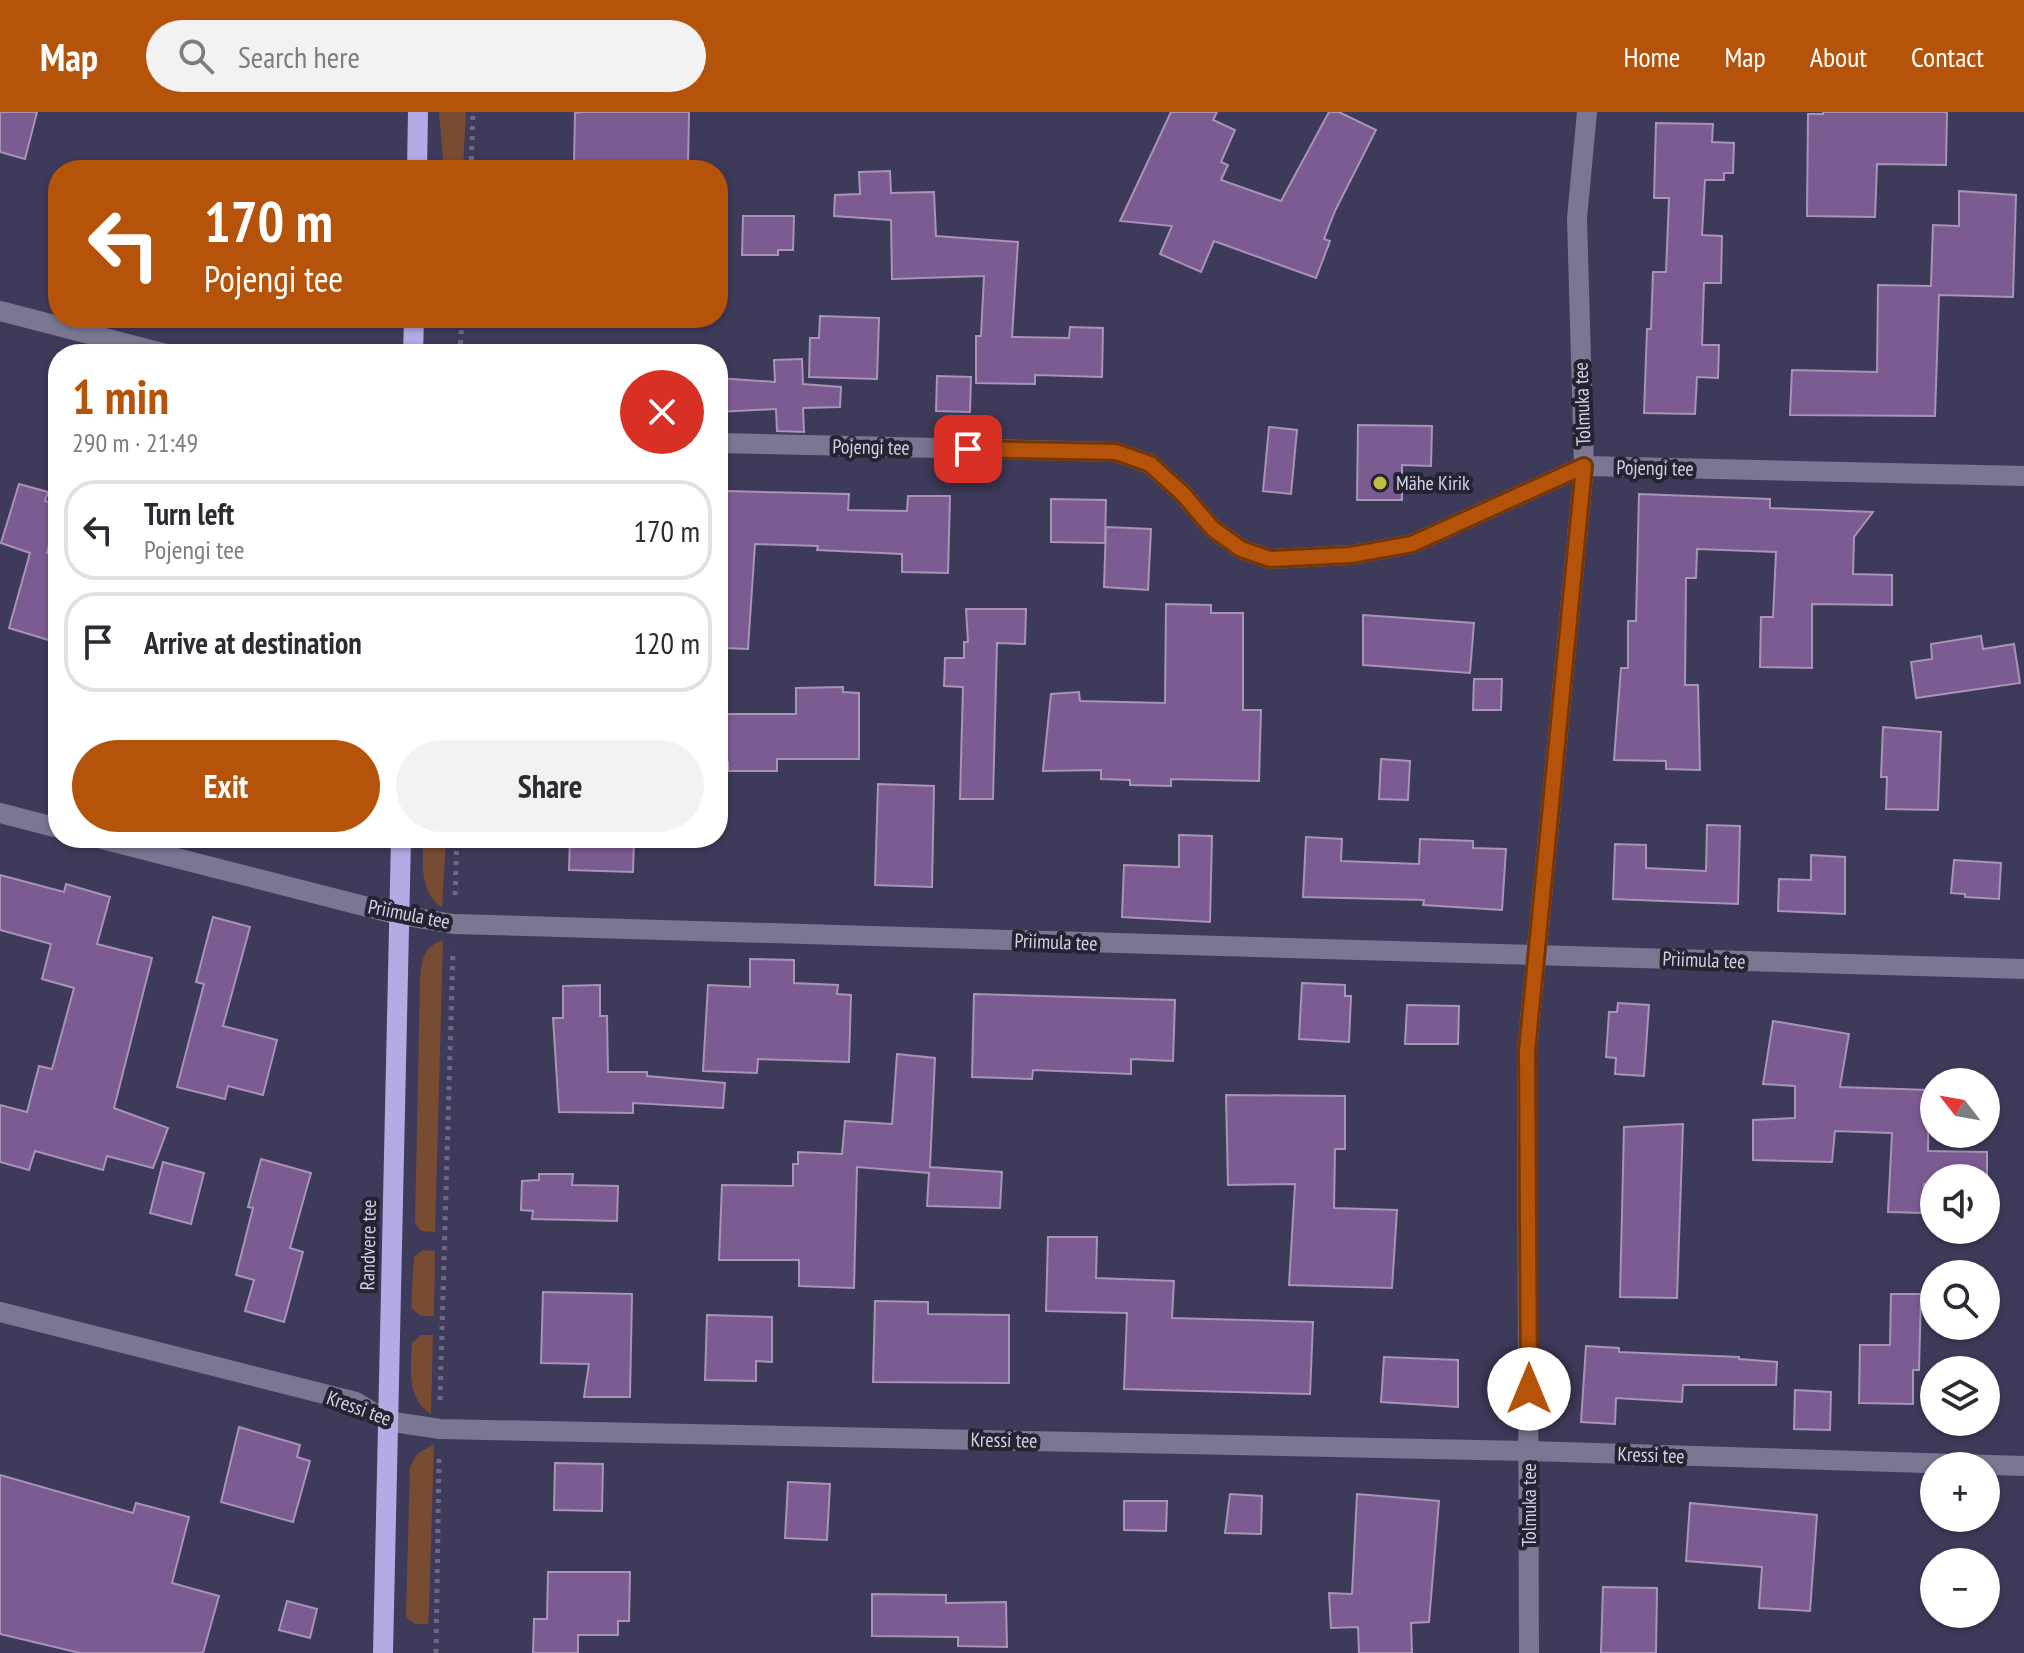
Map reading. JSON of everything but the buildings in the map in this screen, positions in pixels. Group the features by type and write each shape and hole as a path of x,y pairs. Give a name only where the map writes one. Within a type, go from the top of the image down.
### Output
{"main road":[{"path":"417,160 418,112"},
{"name":"Randvere tee","path":"383,1653 401,848"}],"street":[{"name":"Tolmuka tee","path":"1529,1653 1527,1051 1584,466 1577,218 1587,112"},
{"path":"0,311 48,323"},
{"path":"66,328 127,344"},
{"name":"Pojengi tee","path":"728,443 1116,452 1150,464 1183,494 1213,529 1241,549 1270,559 1351,555 1412,544 1584,466 2024,476"},
{"path":"0,813 48,825"},
{"name":"Priimula tee","path":"137,848 399,915 454,924 2024,969"},
{"name":"Kressi tee","path":"0,1312 356,1402 387,1421 440,1429 1529,1451 2024,1466"}],"path":[{"path":"471,160 473,112"},
{"path":"455,897 457,848"},
{"path":"436,1653 453,936"}],"shaded area":[{"path":"439,112 466,112 464,160 443,160"},
{"path":"423,848 445,848 442,908 429,894 423,867"},
{"path":"443,940 435,1232 421,1231 415,1224 420,981 424,956 431,946"},
{"path":"423,1250 435,1251 434,1316 421,1316 411,1308 414,1257"},
{"path":"421,1335 433,1335 431,1414 417,1400 412,1382 412,1343"},
{"path":"434,1444 428,1624 415,1624 406,1615 410,1467 417,1454"}],"place":[{"name":"Mähe Kirik","path":"1380,483"}],"route":[{"path":"968,449 1116,452 1134,457 1150,464 1183,494 1213,529 1241,549 1270,559 1351,555 1412,544 1584,466 1527,1051 1529,1389"}]}
